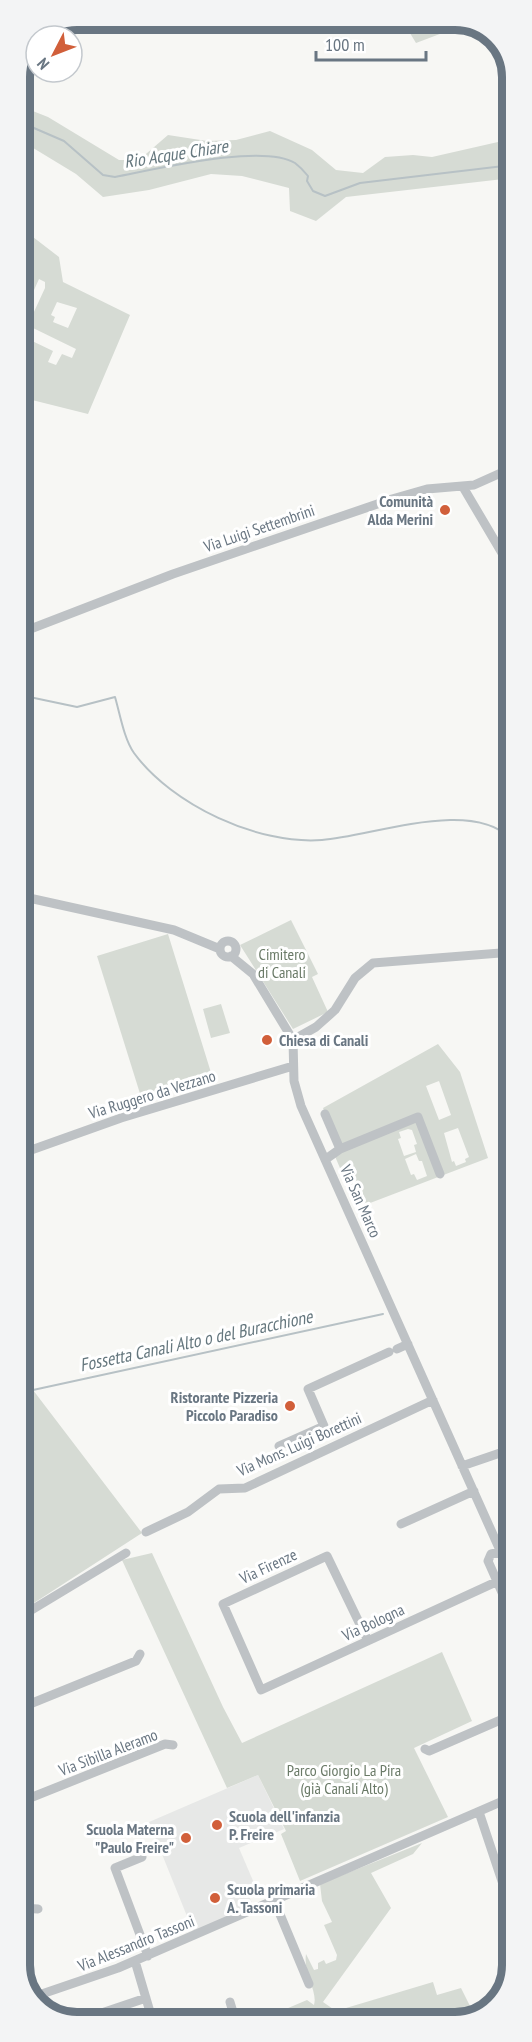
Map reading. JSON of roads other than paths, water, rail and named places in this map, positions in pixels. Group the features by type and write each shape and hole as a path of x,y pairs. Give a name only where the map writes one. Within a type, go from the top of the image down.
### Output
{"street":[{"name":"Via Luigi Settembrini","path":"30,629 174,574 392,499 427,489 463,487 502,472"},
{"path":"463,487 502,553"},
{"path":"30,898 137,921 221,946 230,941 233,953 253,974 293,1040 316,1027 335,1010 355,978 373,963 502,953"},
{"path":"221,946 223,956 233,953"},
{"name":"Via San Marco","path":"293,1040 293,1066 297,1096 501,1552"},
{"name":"Via Ruggero da Vezzano","path":"30,1150 121,1118 293,1066"},
{"path":"325,1114 340,1149"},
{"path":"326,1159 340,1149 418,1117 440,1174"},
{"path":"279,1446 324,1426 308,1389 408,1344"},
{"name":"Via Mons. Luigi Borettini","path":"146,1532 188,1512 219,1489 246,1488 433,1400"},
{"path":"462,1466 502,1453"},
{"path":"401,1524 474,1491"},
{"path":"501,1552 491,1554 488,1559 502,1592"},
{"path":"30,1611 126,1553"},
{"name":"Via Firenze","path":"261,1690 222,1604 327,1556 368,1641"},
{"name":"Via Bologna","path":"261,1690 502,1579"},
{"path":"30,1704 135,1661 140,1654"},
{"path":"425,1749 429,1751 502,1719"},
{"name":"Via Sibilla Aleramo","path":"30,1798 165,1744 172,1744"},
{"name":"Via Alessandro Tassoni","path":"41,1994 148,1956 502,1802"},
{"path":"479,1812 502,1881"},
{"path":"142,1857 115,1868 148,1956"},
{"path":"274,1900 309,1984"},
{"path":"30,1909 38,1909"},
{"path":"135,1961 150,2012"},
{"path":"105,2012 146,1998"},
{"path":"230,2002 233,2012"}],"waterway":[{"name":"Rio Acque Chiare","path":"30,126 64,141 103,175 115,177 207,160 258,156 279,158 297,164 308,176 307,181 313,191 325,196 360,183 502,166"},
{"path":"30,697 77,707 115,697 131,747 150,772 193,805 218,818 271,836 297,840 322,840 422,822 448,820 473,821 495,827 502,832"},
{"name":"Fossetta Canali Alto o del Buracchione","path":"30,1387 33,1390 383,1314"}],"place":[{"name":"Comunità Alda Merini","path":"445,510"},
{"name":"Chiesa di Canali","path":"267,1040"},
{"name":"Ristorante Pizzeria Piccolo Paradiso","path":"290,1406"},
{"name":"Scuola dell'infanzia P. Freire","path":"217,1825"},
{"name":"Scuola Materna \"Paulo Freire\"","path":"186,1838"},
{"name":"Scuola primaria A. Tassoni","path":"215,1898"}],"park label":[{"name":"Cimitero di Canali","path":"282,963"},
{"name":"Parco Giorgio La Pira (già Canali Alto)","path":"344,1779"}]}
